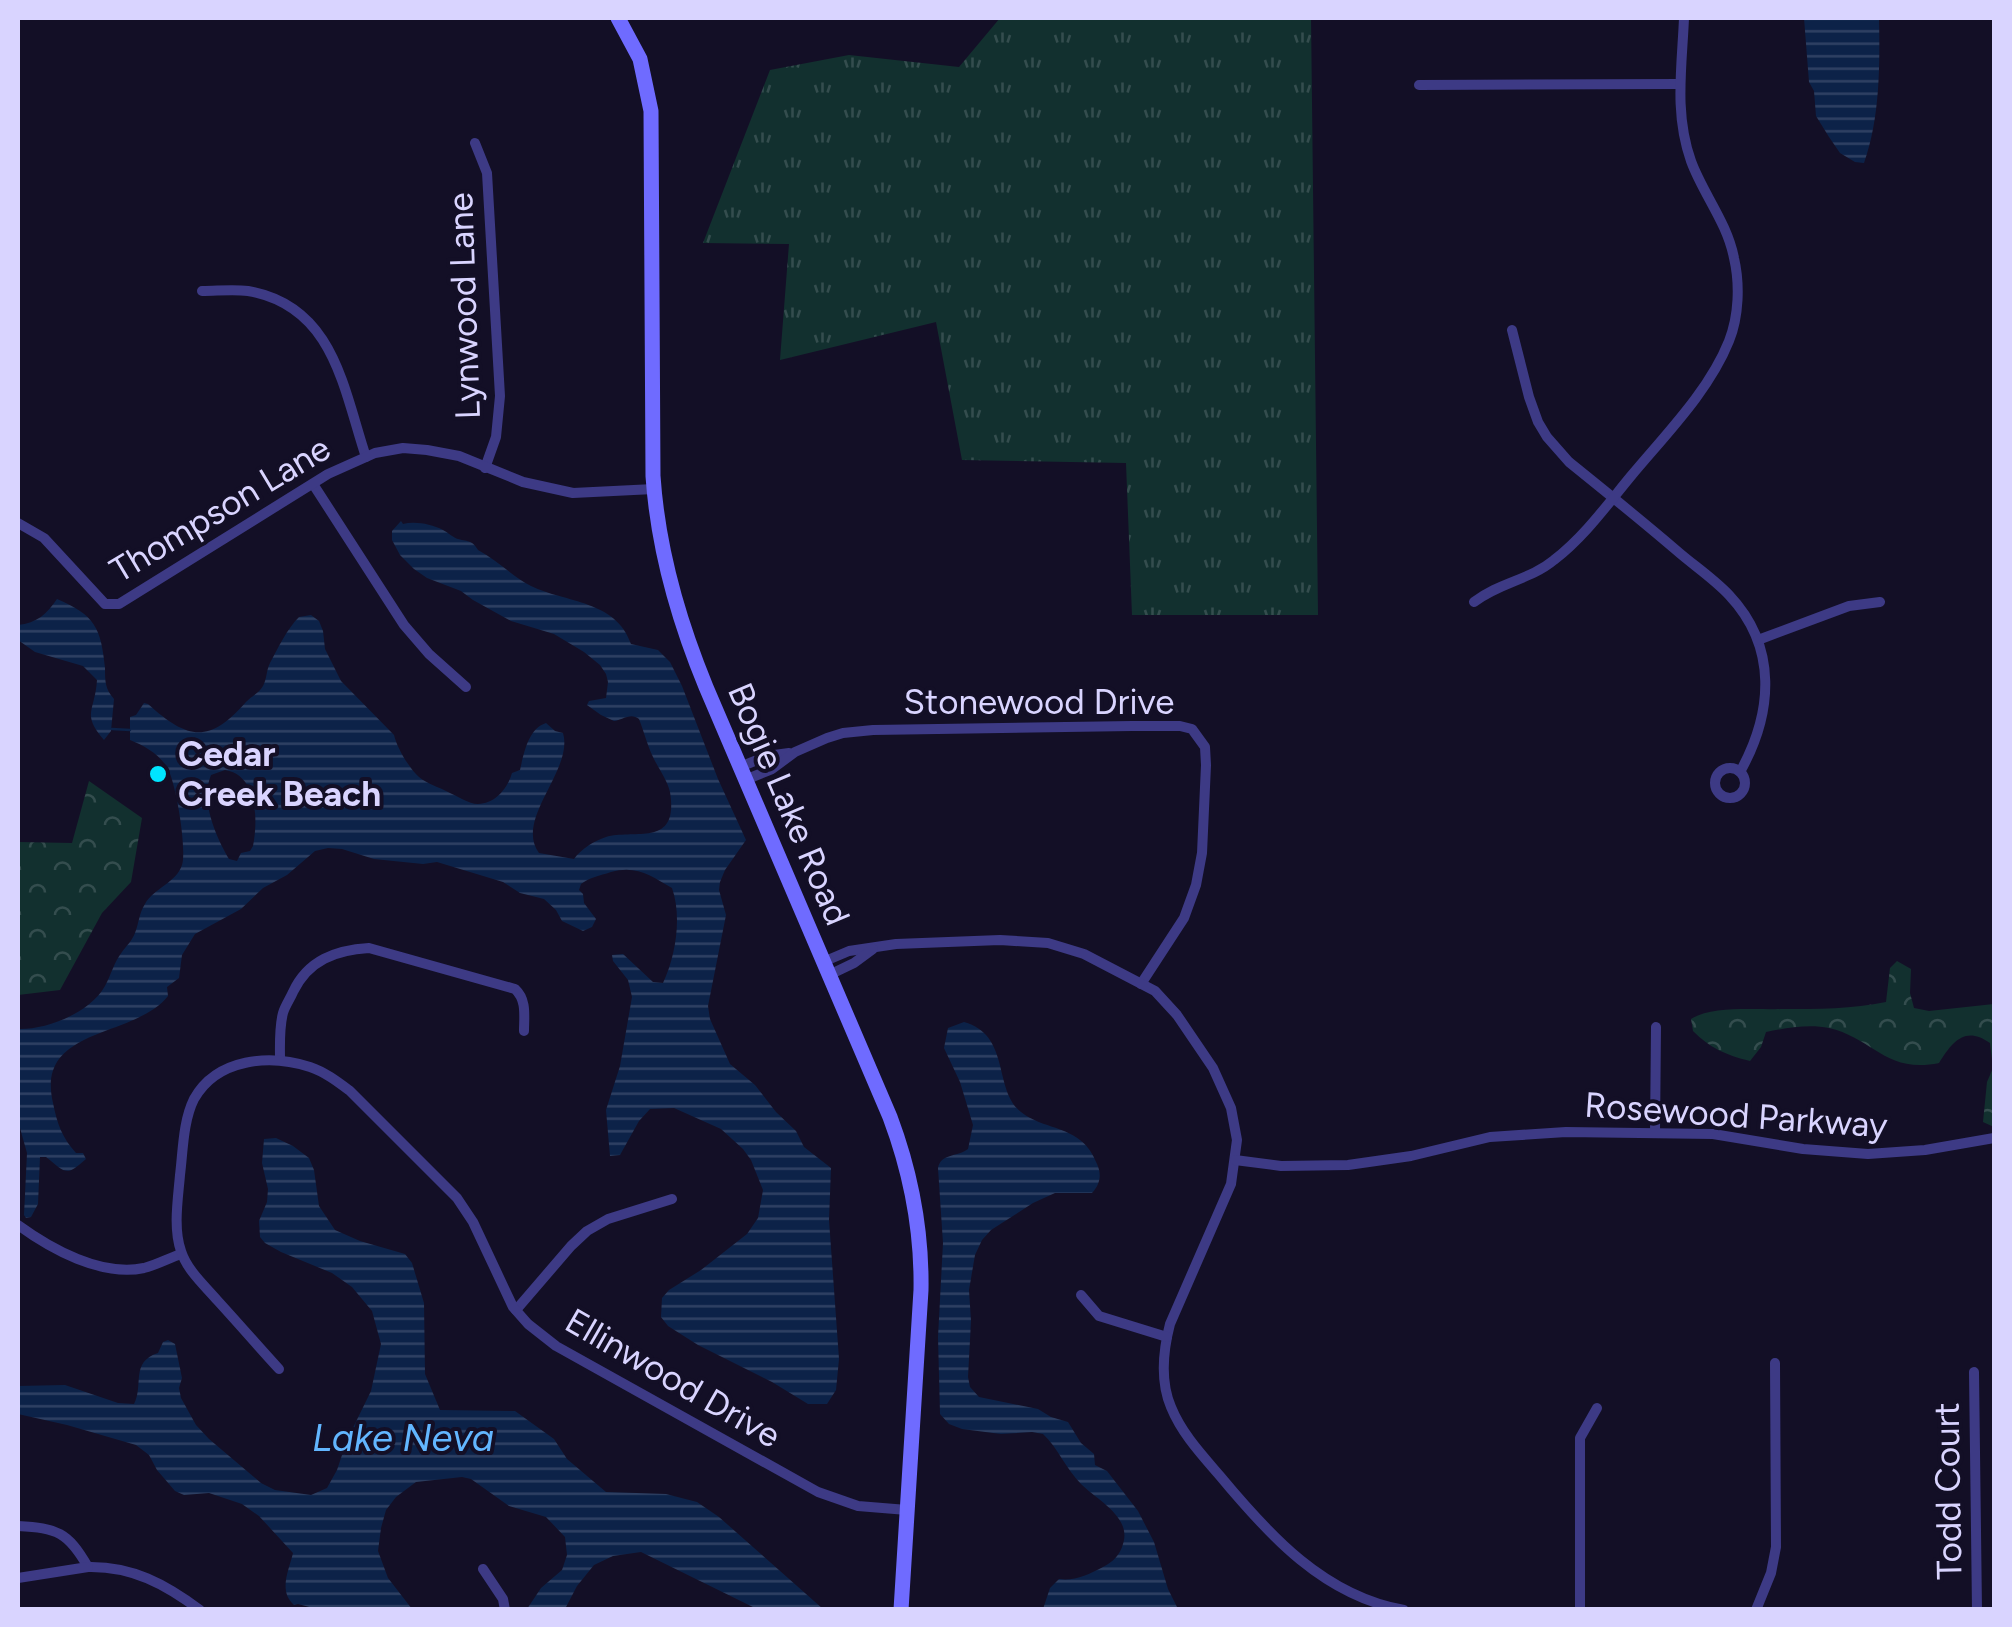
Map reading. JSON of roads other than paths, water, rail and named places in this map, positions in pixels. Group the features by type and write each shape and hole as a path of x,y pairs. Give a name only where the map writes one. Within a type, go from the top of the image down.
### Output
{"main road":[{"name":"Bogie Lake Road","path":"618,18 640,58 652,120 654,489 661,542 682,626 897,1136 918,1219 920,1290 901,1610"}],"street":[{"path":"1474,602 1490,589 1552,562 1576,542 1716,370 1731,336 1738,297 1735,260 1726,231 1692,163 1681,122 1684,18"},
{"path":"1419,85 1680,84"},
{"name":"Lynwood Lane","path":"476,143 487,173 500,396 496,437 485,468"},
{"path":"202,290 262,294 284,302 312,324 330,349 366,457"},
{"path":"1512,330 1529,397 1547,437 1569,462 1728,594 1754,627 1764,662 1766,696 1759,729 1740,772"},
{"name":"Thompson Lane","path":"18,523 44,538 105,604 119,604 348,463 403,448 459,456 523,482 573,493 654,489"},
{"path":"313,484 404,625 466,687"},
{"path":"1758,640 1849,606 1880,602"},
{"name":"Stonewood Drive","path":"742,774 772,769 795,752 826,738 873,730 1192,728 1204,748 1206,766 1202,853 1196,885 1184,918 1141,984"},
{"path":"826,968 854,964 874,949 896,944 942,940 1048,942 1084,954 1155,991 1177,1015 1226,1093 1237,1151 1225,1202 1167,1336 1164,1371 1170,1406 1190,1441 1276,1540 1310,1569 1347,1590 1404,1610"},
{"path":"280,1060 283,1011 297,983 316,962 351,949 370,948 515,989 524,1004 524,1032"},
{"path":"1655,1132 1656,1027"},
{"name":"Ellinwood Drive","path":"182,1254 177,1205 187,1119 194,1099 227,1068 245,1062 280,1060 312,1068 350,1091 457,1198 516,1310 556,1346 818,1492 858,1506 908,1510"},
{"name":"Rosewood Parkway","path":"1236,1160 1280,1166 1348,1165 1411,1156 1490,1137 1566,1132 1713,1134 1868,1154 1925,1150 1994,1138"},
{"path":"516,1310 587,1231 608,1219 672,1199"},
{"path":"18,1225 102,1269 144,1268 182,1254 278,1370"},
{"path":"1081,1295 1099,1316 1167,1336"},
{"path":"1756,1610 1771,1573 1776,1547 1775,1363"},
{"name":"Todd Court","path":"1974,1372 1977,1610"},
{"path":"1580,1610 1580,1438 1597,1408"},
{"path":"18,1526 47,1529 72,1541 88,1567"},
{"path":"18,1578 54,1570 118,1568 172,1589 200,1610"},
{"path":"483,1570 503,1599 505,1610"}],"water":[{"path":"1804,18 1879,18 1876,110 1864,163 1840,153 1816,116"},
{"path":"401,521 438,528 472,543 531,586 602,611 624,630 631,644 658,650 670,662 682,686 746,840 720,882 726,915 708,1006 710,1019 730,1064 755,1085 796,1131 804,1147 831,1168 829,1220 839,1359 836,1390 827,1404 808,1404 698,1345 661,1317 662,1298 669,1290 747,1234 758,1218 763,1190 743,1149 721,1129 674,1108 650,1109 620,1155 610,1156 606,1110 620,1066 632,997 628,980 612,955 623,954 653,982 663,983 676,936 677,911 672,888 636,871 611,872 581,884 584,903 596,919 592,927 583,931 562,921 544,899 437,862 374,859 342,849 315,851 241,909 195,934 182,955 179,978 167,987 168,996 153,1010 91,1037 59,1060 51,1078 56,1117 67,1142 86,1159 66,1171 40,1157 38,1204 31,1217 24,1215 27,1153 18,1121 18,1029 66,1018 98,996 134,936 145,904 182,865 182,831 170,775 155,754 130,740 130,717 144,703 187,730 209,731 221,725 261,688 270,663 299,617 311,615 319,621 325,649 341,681 394,735 411,768 426,782 463,800 484,803 500,794 512,773 520,770 528,742 540,726 546,723 563,733 560,763 534,825 533,840 539,853 574,859 601,839 653,832 668,822 670,792 639,719 630,716 614,721 587,705 589,701 606,698 608,682 600,665 554,634 511,621 461,591 427,578 400,555 392,531","holes":["225,770 236,774 250,790 255,824 253,846 241,853 237,861 229,859 219,840 207,796 211,775"]},
{"path":"57,599 88,617 98,633 106,685 114,699 111,731 104,740 91,718 97,680 83,666 35,652 18,640 18,625 41,617"},
{"path":"964,1022 989,1038 1012,1102 1031,1118 1082,1142 1100,1176 1092,1193 1055,1193 991,1230 982,1240 975,1255 969,1290 970,1387 979,1397 1038,1409 1068,1422 1081,1443 1094,1454 1095,1465 1107,1471 1138,1511 1154,1542 1178,1609 1043,1609 1050,1588 1059,1579 1087,1575 1116,1558 1124,1534 1118,1517 1076,1478 1043,1434 962,1429 949,1424 940,1414 938,1337 943,1243 938,1168 946,1158 968,1149 973,1125 944,1048 948,1028"},
{"name":"Lake Neva","path":"276,1138 309,1158 319,1206 335,1230 405,1254 412,1263 424,1303 425,1374 440,1410 515,1411 554,1439 567,1459 606,1492 666,1494 697,1502 823,1609 757,1609 641,1552 613,1556 594,1565 565,1609 527,1609 541,1588 562,1570 567,1555 565,1537 546,1517 509,1506 471,1479 462,1477 416,1482 386,1510 378,1551 388,1578 412,1609 321,1610 294,1605 286,1587 293,1553 259,1516 242,1504 209,1493 184,1495 175,1491 149,1455 136,1445 18,1414 18,1386 65,1385 118,1403 134,1404 144,1362 168,1340 175,1344 182,1378 181,1398 209,1439 261,1483 275,1490 311,1495 327,1488 371,1391 381,1344 372,1311 352,1287 332,1273 281,1252 260,1237 259,1221 268,1189 262,1163 264,1139"}],"waterway":[{"path":"112,729 130,730"}],"place":[{"name":"Cedar Creek Beach","path":"158,774"}]}
